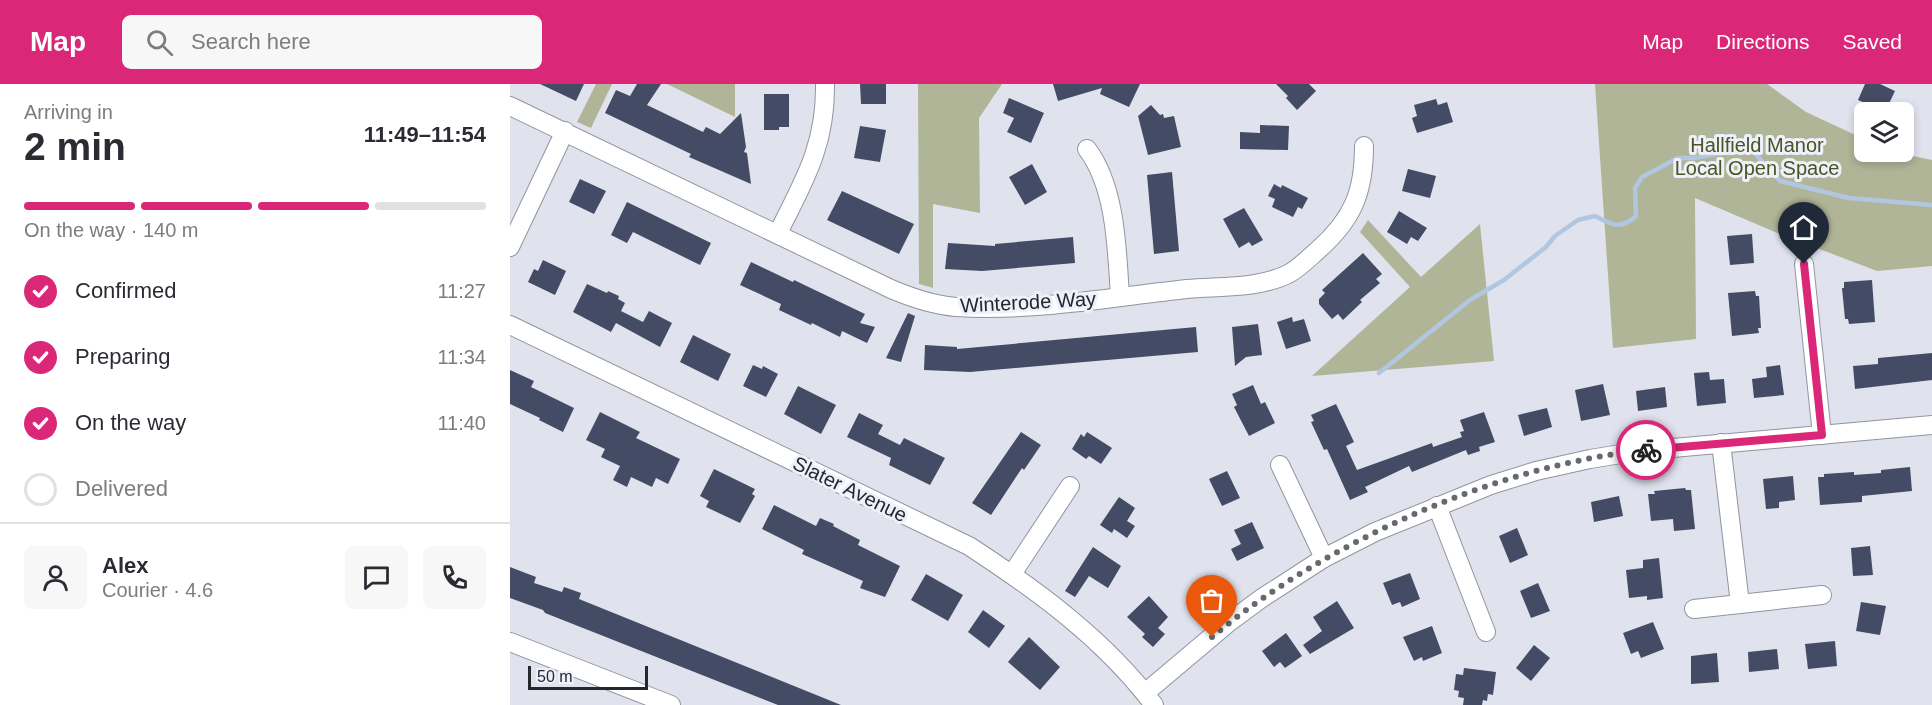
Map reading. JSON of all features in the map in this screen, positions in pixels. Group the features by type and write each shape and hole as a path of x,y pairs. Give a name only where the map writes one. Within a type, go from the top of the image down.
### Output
{"street":[{"path":"778,233 813,162 819,143 826,102 825,84"},
{"name":"Winterode Way","path":"510,106 891,289 933,304 992,308 1260,282 1290,273 1328,242 1355,206 1361,188 1364,146"},
{"path":"510,247 565,131"},
{"path":"1087,149 1098,166 1108,195 1120,297"},
{"path":"1804,264 1822,435"},
{"name":"Slater Avenue","path":"510,325 958,541 1012,574 1063,611 1121,664 1149,699"},
{"path":"1149,699 1228,623 1324,558 1375,532 1491,485 1569,464 1640,451 1932,425"},
{"path":"1721,443 1740,604"},
{"path":"1280,465 1324,558"},
{"path":"1012,574 1070,486"},
{"path":"1437,506 1486,632"},
{"path":"1694,609 1822,595"},
{"path":"510,642 634,699 671,705"}],"green space":[{"path":"596,84 612,84 591,128 577,122"},
{"path":"667,84 735,84 735,117"},
{"path":"918,84 1002,84 979,118 980,213 933,204 933,288 919,284"},
{"name":"Hallfield Manor Local Open Space","path":"1595,84 1767,84 1806,112 1854,134 1854,162 1914,162 1914,156 1932,160 1932,266 1877,271 1695,198 1696,339 1613,348"},
{"path":"1368,220 1421,277 1480,224 1494,361 1312,376 1410,287 1360,232"}],"building":[{"path":"540,84 584,84 576,101"},
{"path":"637,84 661,84 647,105 703,132 706,127 720,134 741,113 746,147 744,152 747,153 751,184 689,157 691,154 605,113 616,90 630,96"},
{"path":"860,84 886,84 886,104 861,104"},
{"path":"1053,84 1140,84 1129,107 1100,94 1102,88 1058,101"},
{"path":"1276,84 1309,84 1316,91 1297,110"},
{"path":"1865,84 1880,84 1895,91 1890,102 1858,100"},
{"path":"764,94 789,94 789,127 764,130"},
{"path":"1009,98 1044,113 1031,143 1007,132 1014,118 1003,113"},
{"path":"1436,99 1438,105 1447,102 1453,122 1417,133 1412,118 1417,116 1414,105"},
{"path":"1151,105 1160,115 1163,114 1164,118 1174,116 1181,147 1148,155 1138,116"},
{"path":"1260,125 1289,126 1288,150 1240,149 1240,132 1260,133"},
{"path":"860,126 886,130 880,162 854,158"},
{"path":"1032,164 1047,192 1025,205 1009,177"},
{"path":"1408,169 1436,176 1430,198 1402,191"},
{"path":"1172,172 1179,251 1154,254 1147,175"},
{"path":"580,179 606,191 594,214 569,202"},
{"path":"1274,184 1281,188 1282,185 1308,198 1302,209 1298,207 1293,217 1272,207 1275,199 1268,196"},
{"path":"842,191 914,224 899,254 827,220"},
{"path":"627,202 711,243 700,265 633,232 627,243 611,235"},
{"path":"1244,208 1263,240 1252,246 1249,242 1239,248 1223,219"},
{"path":"1399,211 1427,228 1418,241 1411,237 1407,244 1387,232"},
{"path":"1752,234 1754,263 1730,265 1727,236"},
{"path":"1073,237 1075,263 982,271 945,269 948,243 995,246 995,244"},
{"path":"1363,253 1382,274 1376,279 1380,283 1360,300 1362,302 1343,320 1338,314 1332,319 1319,304 1319,299 1325,293 1322,290"},
{"path":"543,260 566,271 555,295 528,282 534,269 538,271"},
{"path":"751,262 865,314 860,323 875,327 867,343 842,331 840,337 812,323 811,325 779,310 781,304 740,285"},
{"path":"1872,280 1875,322 1849,324 1848,319 1845,319 1842,288 1844,288 1844,282"},
{"path":"587,284 619,296 618,299 625,303 621,311 643,322 649,311 672,323 660,347 616,323 611,332 573,312"},
{"path":"1755,291 1756,296 1759,296 1761,328 1758,328 1759,333 1732,336 1728,293"},
{"path":"908,313 915,316 901,362 886,358"},
{"path":"1292,317 1293,322 1304,319 1311,341 1286,349 1277,322"},
{"path":"1258,324 1262,355 1246,357 1235,366 1232,327"},
{"path":"1196,327 1198,352 970,372 924,370 925,345 957,347 957,349"},
{"path":"693,335 731,354 718,381 680,362"},
{"path":"1932,353 1932,380 1855,389 1853,366 1878,364 1878,358"},
{"path":"753,365 762,369 763,366 778,374 766,397 743,386"},
{"path":"1780,365 1784,395 1754,398 1752,379 1767,377 1766,367"},
{"path":"510,370 534,381 531,387 574,408 563,432 510,404"},
{"path":"1709,372 1710,380 1724,379 1726,403 1697,406 1694,373"},
{"path":"1603,384 1610,415 1581,421 1575,390"},
{"path":"1253,385 1261,404 1265,402 1275,423 1249,436 1234,407 1237,405 1232,394"},
{"path":"798,386 836,405 821,434 784,414"},
{"path":"1665,387 1667,407 1638,411 1636,391"},
{"path":"1336,404 1354,442 1346,446 1357,470 1432,443 1433,447 1462,437 1460,432 1464,431 1460,420 1484,412 1495,442 1479,447 1480,451 1468,455 1466,450 1412,472 1409,466 1365,487 1368,492 1350,500 1327,449 1324,450 1311,422 1314,421 1311,415"},
{"path":"1547,408 1552,427 1524,436 1518,415"},
{"path":"600,412 640,432 636,438 680,459 668,484 656,478 652,487 631,477 627,487 613,480 620,466 601,457 605,449 586,440"},
{"path":"859,413 883,425 878,434 900,445 904,438 945,458 930,485 889,465 891,458 847,437"},
{"path":"1021,432 1041,445 1024,470 1022,468 991,515 972,503"},
{"path":"1087,432 1112,448 1101,464 1089,456 1086,459 1072,449 1081,434 1084,437"},
{"path":"1910,467 1912,491 1862,496 1862,502 1820,505 1818,477 1824,477 1824,474 1881,473 1881,470"},
{"path":"714,469 755,489 752,494 755,496 740,523 706,507 709,501 700,496"},
{"path":"1227,471 1240,498 1222,506 1209,479"},
{"path":"1793,476 1795,500 1779,502 1779,508 1766,509 1763,479"},
{"path":"1685,488 1691,490 1695,529 1674,531 1673,519 1651,521 1648,494 1655,494 1654,491"},
{"path":"1619,496 1623,516 1594,522 1591,502"},
{"path":"1119,497 1135,508 1127,521 1135,526 1127,538 1114,529 1112,533 1100,525"},
{"path":"774,505 816,526 820,518 834,524 833,526 860,540 858,545 900,566 885,597 860,588 863,581 802,554 804,550 762,529"},
{"path":"1252,522 1264,548 1237,561 1231,549 1241,544 1234,530"},
{"path":"1517,528 1528,555 1510,563 1499,536"},
{"path":"1870,546 1873,575 1853,576 1851,548"},
{"path":"1093,547 1121,566 1108,588 1089,576 1075,597 1065,591"},
{"path":"1659,558 1663,598 1647,600 1647,596 1629,598 1626,570 1643,568 1643,560"},
{"path":"510,567 536,577 534,583 562,592 564,587 581,593 579,599 841,705 778,705 545,613 543,610 510,598"},
{"path":"1410,573 1420,599 1402,607 1400,602 1392,605 1383,583"},
{"path":"926,574 963,595 948,621 911,600"},
{"path":"1538,583 1550,611 1531,618 1520,591"},
{"path":"1149,596 1168,617 1158,628 1165,634 1153,647 1142,637 1145,634 1127,617"},
{"path":"1337,601 1354,628 1310,654 1303,645 1322,631 1313,617"},
{"path":"1861,602 1886,606 1880,635 1856,631"},
{"path":"983,610 1005,626 989,648 968,632"},
{"path":"1653,622 1664,649 1641,658 1638,651 1631,654 1623,633"},
{"path":"1432,626 1442,653 1423,661 1422,657 1414,661 1403,637"},
{"path":"1286,633 1302,656 1285,668 1280,662 1274,667 1262,651"},
{"path":"1029,637 1060,667 1040,690 1008,662"},
{"path":"1835,641 1837,666 1808,669 1805,644"},
{"path":"1534,645 1550,658 1531,681 1516,668"},
{"path":"1777,649 1779,669 1749,672 1748,652"},
{"path":"1717,653 1719,682 1691,684 1691,656"},
{"path":"1464,668 1496,672 1493,695 1488,694 1487,701 1483,700 1482,705 1463,705 1464,698 1458,697 1459,691 1454,690 1456,674 1463,675"}],"waterway":[{"path":"1379,373 1470,300 1504,280 1546,247 1555,236 1578,220 1595,216 1616,225 1631,220 1636,216 1635,188 1642,177 1678,158 1694,158 1750,148 1780,181 1849,198 1932,205"}],"way so far":[{"path":"1212,637 1262,598 1324,558 1375,532 1491,485 1536,471 1646,450"}],"route":[{"path":"1646,450 1822,435 1804,264"}]}
